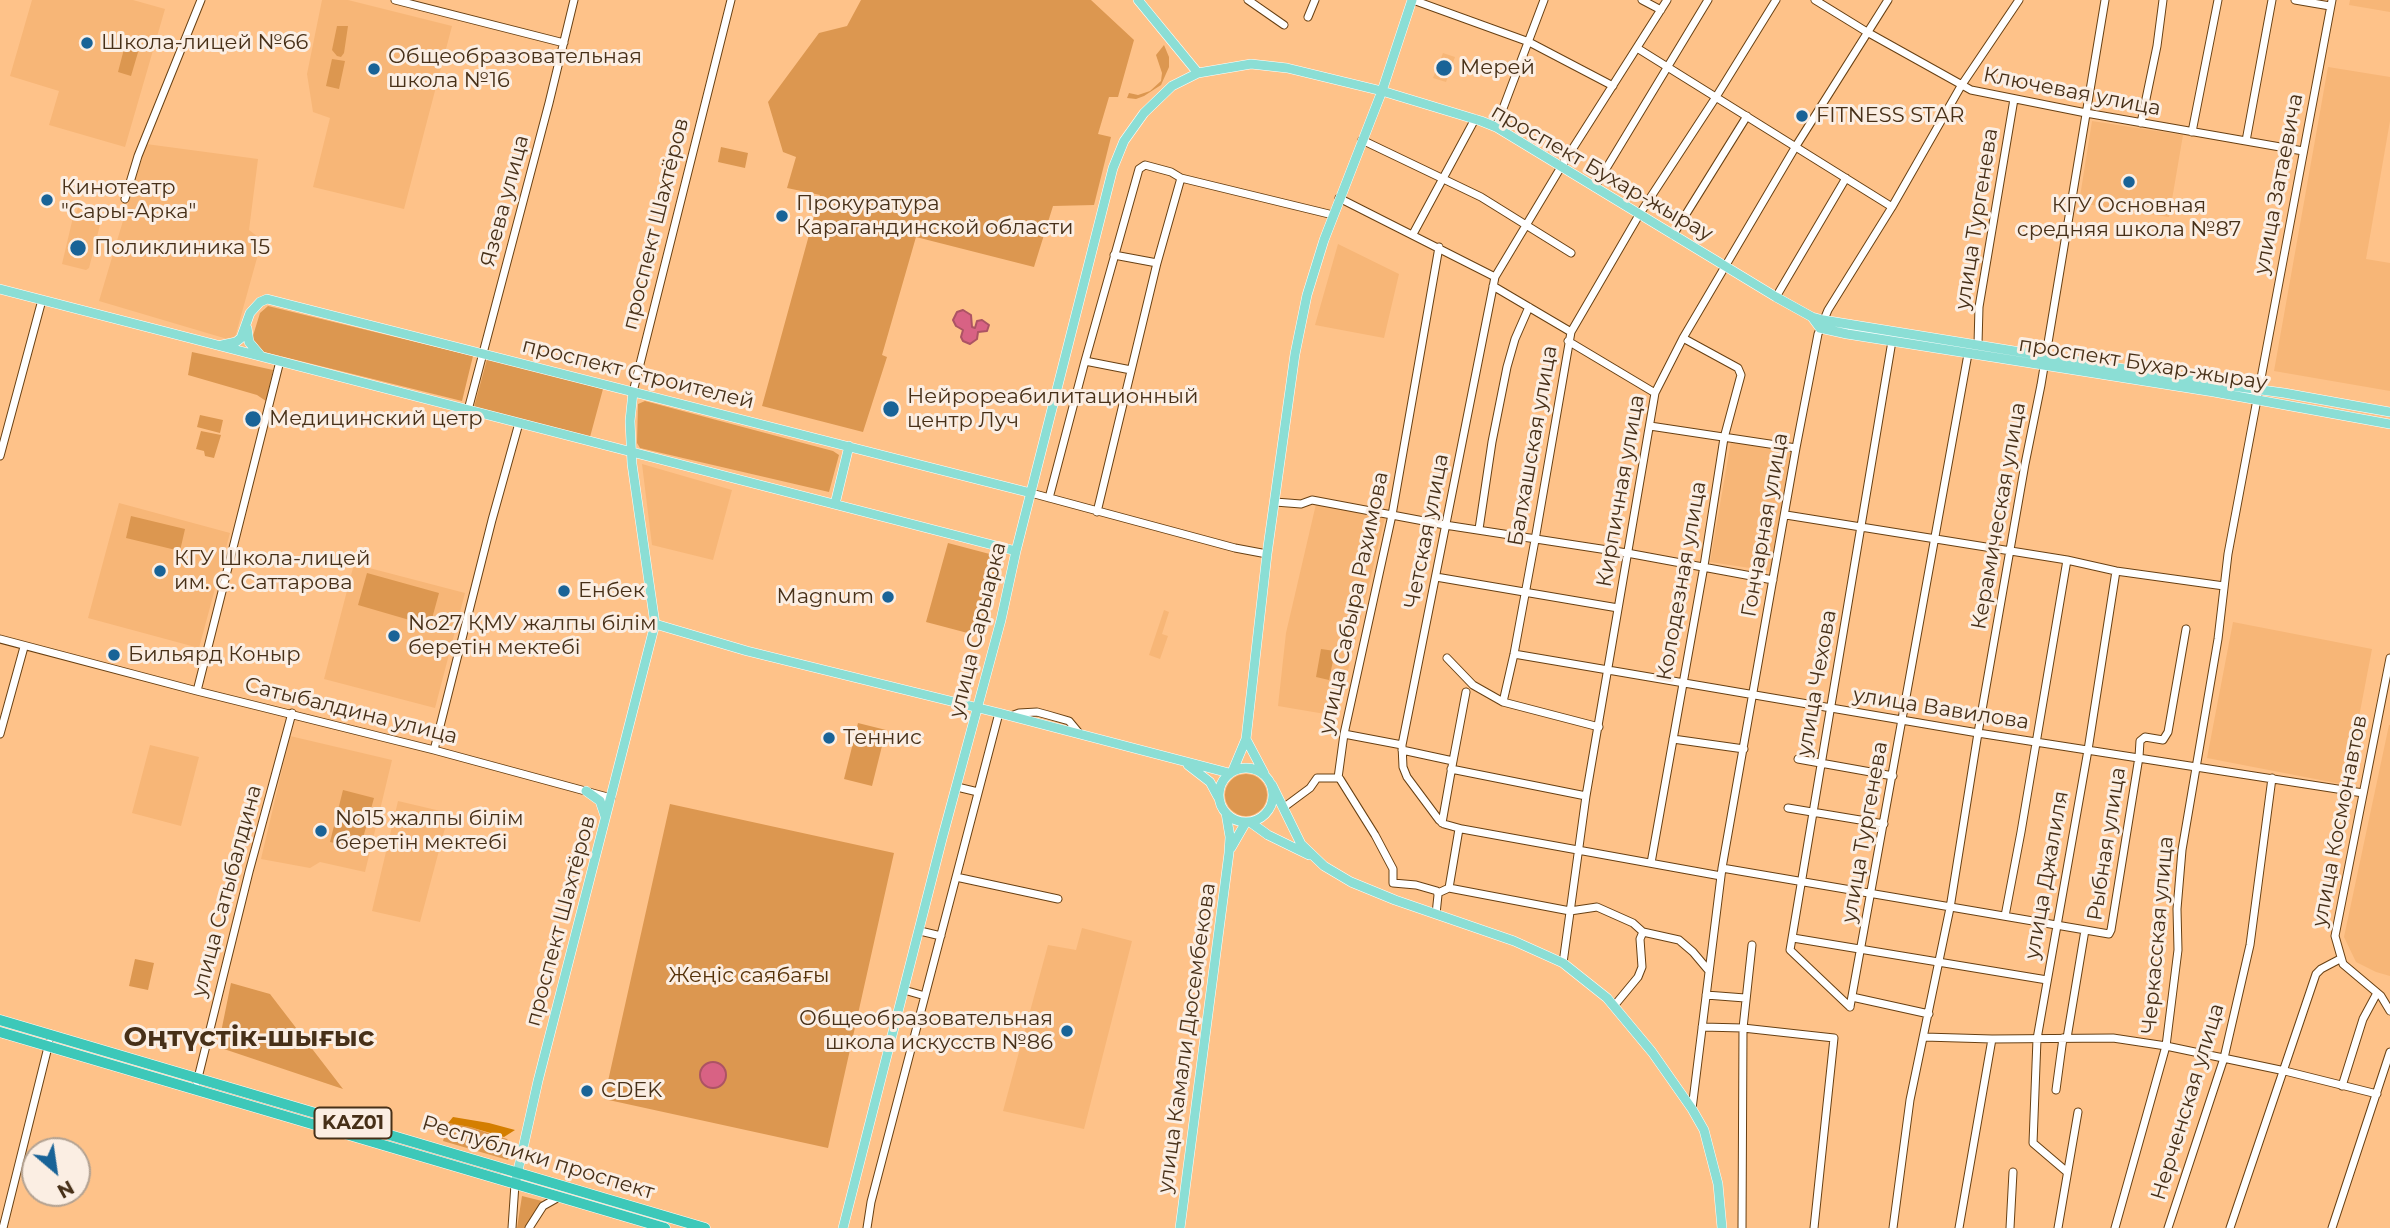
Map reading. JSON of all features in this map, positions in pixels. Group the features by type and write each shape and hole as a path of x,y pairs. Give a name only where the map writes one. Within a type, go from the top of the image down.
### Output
{"highway":[{"name":"Республики проспект","path":"0,1020 356,1124 559,1196 665,1228"},
{"name":"Республики проспект","path":"0,1032 516,1179 705,1228"}],"main road":[{"path":"1138,0 1198,73"},
{"path":"1220,801 1220,786 1231,772 1246,739 1267,554 1304,307 1312,274 1382,91 1413,0"},
{"name":"проспект Бухар-жырау","path":"1198,73 1251,64 1272,66 1330,77 1382,91 1496,127 1822,324 1892,341 1968,354 2045,360 2260,389 2390,412"},
{"name":"улица Сарыарка","path":"844,1226 1001,620 1113,167 1124,141 1144,113 1172,86 1198,73"},
{"path":"0,289 1016,551"},
{"name":"проспект Строителей","path":"217,346 236,342 241,338 250,313 260,302 267,299 1031,493"},
{"path":"247,322 249,342 262,357"},
{"name":"проспект Бухар-жырау","path":"1822,324 1978,344 2045,360 2390,424"},
{"name":"проспект Шахтёров","path":"516,1179 541,1069 655,624 637,509 630,421 633,392"},
{"path":"835,504 849,446"},
{"path":"655,624 747,650 1181,760 1231,772 1251,768 1270,781 1273,792 1270,807 1260,818 1248,822 1239,821 1226,813"},
{"path":"1246,739 1301,844 1313,858"},
{"path":"1181,760 1215,788 1226,813 1230,837 1229,853"},
{"path":"586,791 601,803 606,820"},
{"path":"1229,853 1248,822"},
{"path":"1248,822 1351,882 1514,941 1563,963 1584,979 1614,1006 1652,1052 1704,1130 1718,1184 1722,1228"},
{"name":"улица Камали Дюсембекова","path":"1180,1228 1229,853"}],"street":[{"path":"125,199 138,156 201,0"},
{"path":"395,0 564,43"},
{"name":"Язева улица","path":"468,410 574,0"},
{"name":"проспект Шахтёров","path":"633,392 731,0"},
{"path":"1248,0 1284,25"},
{"path":"1308,17 1315,0"},
{"path":"1413,0 1529,42 1613,86"},
{"path":"1496,127 1544,0"},
{"path":"1642,0 1661,10"},
{"name":"Четская улица","path":"1442,823 1407,777 1402,747 1495,277 1667,0"},
{"path":"1595,187 1708,0"},
{"name":"Балхашская улица","path":"1503,702 1535,540 1571,332 1639,215 1776,0"},
{"name":"Ключевая улица","path":"1815,0 1961,86 2086,113 2303,151"},
{"name":"Кирпичная улица","path":"1563,963 1586,796 1655,393 1683,338 1796,146 1888,0"},
{"name":"Гончарная улица","path":"1692,1109 1722,868 1796,448 1822,324 1961,86 2019,0"},
{"name":"Керамическая улица","path":"1893,1228 1910,1100 1950,908 2105,0"},
{"path":"2141,123 2157,46 2163,0"},
{"path":"2192,132 2218,0"},
{"path":"2246,141 2272,0"},
{"path":"2295,0 2331,3"},
{"name":"улица Затаевича","path":"2258,400 2331,3"},
{"path":"1637,48 1892,207"},
{"name":"улица Тургенева","path":"1978,344 1979,307 2014,99"},
{"path":"1673,235 1747,116"},
{"path":"1413,234 1475,119"},
{"path":"1362,139 1481,197 1571,253"},
{"path":"1049,498 1139,169 1144,165 1171,172 1181,178 1333,215"},
{"path":"1097,512 1157,263 1181,178"},
{"path":"1776,296 1846,178"},
{"path":"1339,198 1495,277"},
{"name":"улица Сабыра Рахимова","path":"1338,778 1344,734 1392,515 1439,247"},
{"path":"1114,255 1157,263"},
{"path":"1493,286 1571,332"},
{"path":"0,456 42,300"},
{"path":"1479,529 1507,367 1515,339 1529,307"},
{"name":"Колодезная улица","path":"1651,863 1724,438 1740,371 1683,338"},
{"path":"1568,341 1655,393"},
{"name":"улица Чехова","path":"1793,938 1892,341"},
{"name":"улица Тургенева","path":"1793,938 1790,950 1850,1007 1968,354"},
{"path":"197,691 280,361"},
{"path":"1085,361 1131,370"},
{"path":"2197,766 2221,624 2224,586 2258,400"},
{"path":"434,750 519,423"},
{"path":"1650,426 1796,448"},
{"path":"1031,493 1235,548 1267,554"},
{"path":"1275,502 1301,504 1312,500 1773,580"},
{"path":"1786,515 2067,560 2116,571 2224,586"},
{"path":"2005,916 2067,560"},
{"name":"улица Джалиля","path":"2067,1172 2033,1143 2037,1039 2088,750 2116,571"},
{"path":"1436,577 1618,608"},
{"path":"2139,757 2142,738 2163,740 2168,733 2186,629"},
{"name":"Сатыбалдина улица","path":"0,639 611,797"},
{"path":"0,734 24,647"},
{"name":"улица Вавилова","path":"1514,654 1830,709 2364,793"},
{"path":"1447,658 1473,685 1503,702 1599,727"},
{"name":"улица Космонавтов","path":"2390,658 2335,936 2343,964 2377,993 2390,1011"},
{"path":"1466,692 1442,823 1459,829 1721,877"},
{"name":"улица Сатыбалдина","path":"198,1078 292,713"},
{"path":"867,1228 871,1202 999,713"},
{"path":"1344,734 1402,747 1452,765 1586,796"},
{"path":"1673,739 1744,749"},
{"name":"Рыбная улица","path":"2085,930 2107,934 2112,930 2139,757"},
{"path":"1798,758 1893,776"},
{"name":"Черкасская улица","path":"2115,1228 2166,1046 2178,950 2177,909 2182,850 2197,766"},
{"path":"1283,808 1310,788 1317,778 1338,778 1375,835 1393,869 1393,883 1416,885 1438,893 1449,888 1570,911 1597,907 1633,923 1643,932 1679,940 1709,971"},
{"name":"Нерченская улица","path":"2168,1228 2224,1058 2250,945 2272,778"},
{"path":"957,787 978,792"},
{"path":"1788,808 1884,824"},
{"path":"1449,888 1459,829"},
{"path":"1722,868 2085,930 2056,1090"},
{"path":"956,877 1058,899"},
{"path":"1436,914 1438,893"},
{"path":"920,931 941,936"},
{"path":"1614,1006 1639,978 1642,967 1640,939 1643,932"},
{"path":"1793,938 2046,980"},
{"path":"1742,1228 1743,1028 1752,945"},
{"path":"2230,1228 2316,974 2340,959"},
{"path":"904,990 925,996"},
{"path":"2342,1086 2363,1019 2377,993"},
{"path":"1706,995 1745,999"},
{"path":"1852,997 1929,1014"},
{"path":"1702,1027 1743,1028 1834,1038 1814,1228"},
{"path":"4,1228 3,1218 51,1035"},
{"path":"1924,1037 2113,1038 2224,1058 2377,1094"},
{"path":"1959,1228 1992,1039"},
{"path":"2332,1228 2390,1052"},
{"path":"195,1089 198,1078"},
{"path":"2058,1228 2078,1112"},
{"path":"2010,1228 2014,1172"},
{"name":"проспект Шахтёров","path":"512,1228 516,1179"},
{"path":"529,1228 543,1206 559,1196"}],"shaded area":[{"name":"Школа-лицей №66","path":"32,0 133,0 165,9 125,147 49,125 59,91 10,76"},
{"name":"Общеобразовательная школа №16","path":"322,0 348,0 452,26 404,209 313,187 330,118 313,112 307,74"},
{"path":"2350,0 2390,0 2390,12 2349,5"},
{"name":"Мерей","path":"1443,53 1455,57 1446,82 1433,78"},
{"path":"2328,67 2390,77 2390,121 2366,259 2390,263 2390,391 2274,371"},
{"name":"КГУ Основная средняя школа №87","path":"2092,121 2183,135 2169,217 2079,203"},
{"path":"146,144 258,159 249,230 262,240 234,341 99,301"},
{"path":"78,208 102,217 89,268 86,270 62,264 74,213"},
{"path":"1338,244 1399,274 1384,338 1315,325"},
{"path":"963,310 971,315 972,327 975,328 977,321 982,320 989,325 987,331 978,332 977,339 970,344 963,341 963,330 956,326 953,320 957,312"},
{"path":"1731,441 1791,451 1770,571 1710,562"},
{"path":"642,464 732,490 713,560 652,545"},
{"name":"КГУ Школа-лицей им. С. Саттарова","path":"119,503 230,533 199,648 88,618"},
{"path":"1316,504 1385,518 1337,716 1278,706 1286,633"},
{"name":"No27 ҚМУ жалпы білім беретін мектебі","path":"354,564 465,593 435,708 324,679"},
{"path":"1164,610 1169,612 1162,634 1168,636 1160,659 1149,655"},
{"path":"2233,622 2372,649 2346,785 2207,758"},
{"path":"2389,725 2390,976 2356,962 2344,937"},
{"name":"No15 жалпы білім беретін мектебі","path":"290,736 392,760 365,872 320,862 310,868 261,859"},
{"path":"150,745 199,757 181,826 132,813"},
{"path":"398,801 449,813 420,922 372,911"},
{"name":"Общеобразовательная школа искусств №86","path":"1082,928 1132,941 1084,1129 1003,1111 1048,945 1076,950"},
{"path":"713,1062 722,1066 726,1075 722,1084 713,1088 704,1084 700,1075 704,1066"},
{"path":"453,1117 515,1130 504,1137 448,1123"}],"green space":[{"path":"861,0 1091,0 1134,40 1118,97 1109,97 1098,134 1111,137 1094,205 1053,206 1034,267 916,237 882,355 887,357 863,432 762,406 820,195 787,188 796,157 783,152 768,102 819,33 847,26"},
{"path":"337,26 348,26 341,57 332,50"},
{"path":"125,45 139,49 131,76 118,72"},
{"path":"1164,45 1169,57 1169,67 1161,85 1144,96 1127,98 1129,93 1138,95 1150,91 1161,81 1162,73 1156,55"},
{"path":"332,59 345,61 339,89 326,86"},
{"path":"721,147 748,153 745,168 718,162"},
{"path":"268,306 473,356 462,401 264,352 255,347 252,339 260,313"},
{"path":"192,352 273,370 266,401 257,395 188,375"},
{"path":"487,359 603,389 590,437 474,407"},
{"path":"645,401 833,451 839,455 829,492 640,448 637,443 638,404"},
{"path":"200,415 223,420 220,433 197,427"},
{"path":"201,431 221,435 214,458 205,456 204,451 196,449"},
{"path":"131,516 185,529 180,551 126,538"},
{"path":"948,543 1001,557 979,636 926,622"},
{"path":"367,573 439,593 430,626 358,605"},
{"path":"1321,649 1335,651 1329,680 1316,677"},
{"path":"858,723 886,730 872,786 844,779"},
{"path":"1246,774 1261,780 1267,795 1261,810 1246,816 1231,810 1225,795 1231,780"},
{"path":"343,790 374,798 360,849 330,842"},
{"name":"Жеңіс саябағы","path":"670,804 894,853 828,1148 604,1099"},
{"path":"135,959 154,963 148,990 129,986"},
{"path":"231,983 270,994 343,1089 218,1047"},
{"path":"204,1083 502,1172 501,1175 203,1086"},
{"path":"448,1123 507,1139 512,1146 508,1160 443,1141"},
{"path":"522,1196 542,1201 526,1228 517,1228"}],"place":[{"name":"Школа-лицей №66","path":"87,43"},
{"name":"Мерей","path":"1444,68"},
{"name":"Общеобразовательная школа №16","path":"374,69"},
{"name":"FITNESS STAR","path":"1802,116"},
{"name":"КГУ Основная средняя школа №87","path":"2129,182"},
{"name":"Кинотеатр \"Сары-Арка\"","path":"47,200"},
{"name":"Прокуратура Карагандинской области","path":"782,216"},
{"name":"Поликлиника 15","path":"78,248"},
{"name":"Нейрореабилитационный центр Луч","path":"891,409"},
{"name":"Медицинский цетр","path":"253,419"},
{"name":"КГУ Школа-лицей им. С. Саттарова","path":"160,571"},
{"name":"Енбек","path":"564,591"},
{"name":"Magnum","path":"888,597"},
{"name":"No27 ҚМУ жалпы білім беретін мектебі","path":"394,636"},
{"name":"Бильярд Коныр","path":"114,655"},
{"name":"Теннис","path":"829,738"},
{"name":"No15 жалпы білім беретін мектебі","path":"321,831"},
{"name":"Общеобразовательная школа искусств №86","path":"1067,1031"},
{"name":"CDEK","path":"587,1091"}],"district":[{"name":"Оңтүстік-шығыс","path":"249,1038"}]}
